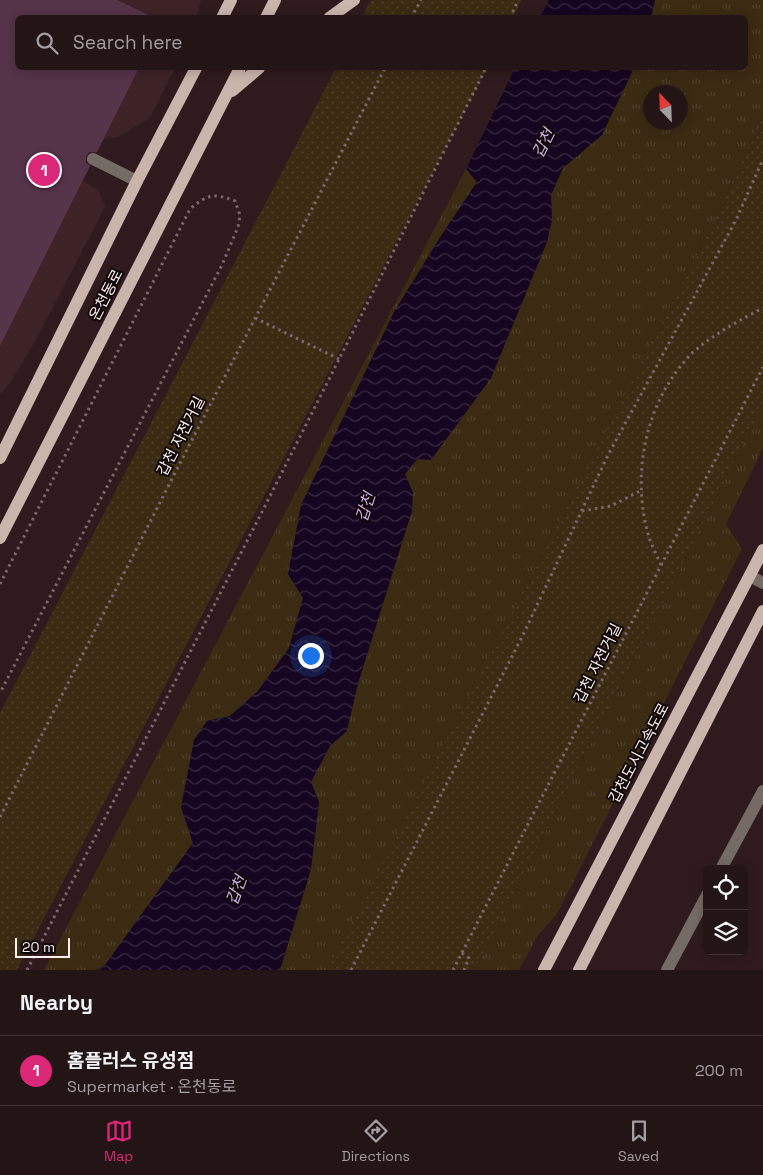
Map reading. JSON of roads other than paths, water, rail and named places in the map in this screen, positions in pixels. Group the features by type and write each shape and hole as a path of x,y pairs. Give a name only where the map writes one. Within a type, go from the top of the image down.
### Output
{"main road":[{"path":"224,15 231,0"},
{"path":"268,15 275,0"},
{"path":"334,15 354,0"},
{"name":"온천동로","path":"0,458 137,181 195,70"},
{"name":"온천동로","path":"0,538 239,70"},
{"path":"226,96 257,70"},
{"name":"갑천도시고속도로","path":"544,970 763,550"},
{"path":"579,970 763,611"}],"street":[{"path":"93,159 137,181"},
{"path":"750,576 763,583"},
{"path":"723,865 763,791"},
{"path":"667,970 703,902"}],"water":[{"path":"549,0 655,0 651,15 541,15"},
{"name":"갑천","path":"514,70 633,70 602,135 563,168 551,195 552,220 547,242 491,378 431,460 417,459 405,474 413,493 412,511 357,687 347,731 330,746 311,782 319,802 311,869 280,970 96,970 105,965 193,843 181,807 194,740 207,721 230,716 258,691 289,648 303,598 288,574 301,505 394,312 477,182 466,169"}],"place":[{"name":"홈플러스 유성점","path":"44,170"}]}
